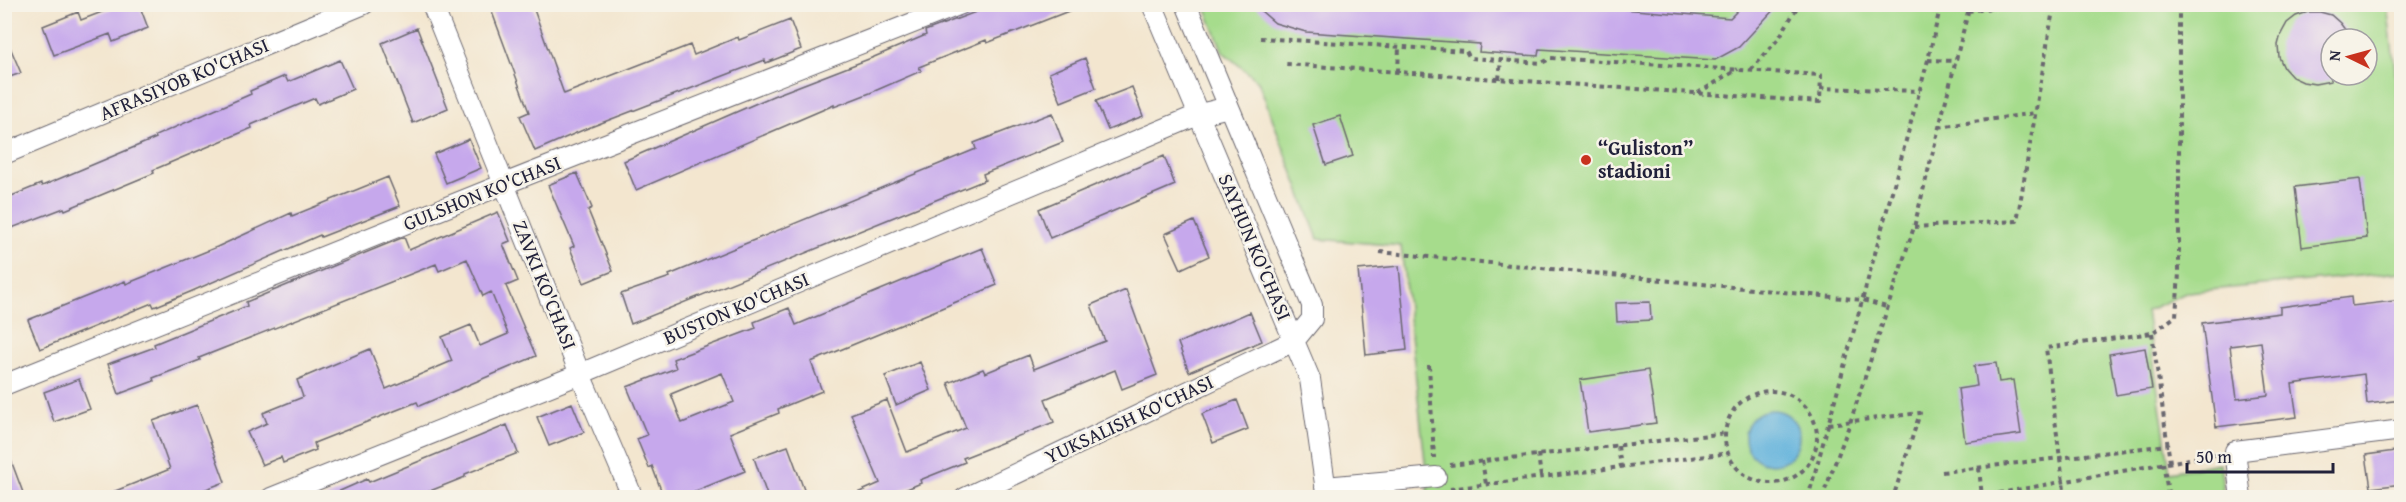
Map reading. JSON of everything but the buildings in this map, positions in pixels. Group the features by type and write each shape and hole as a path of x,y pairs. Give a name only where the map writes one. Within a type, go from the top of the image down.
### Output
{"street":[{"name":"AFRASIYOB KO'CHASI","path":"4,154 364,4"},
{"name":"ZAVKI KO'CHASI","path":"432,4 580,374 633,498"},
{"name":"GULSHON KO'CHASI","path":"4,385 504,184 961,4"},
{"name":"SAYHUN KO'CHASI","path":"1152,4 1310,379 1326,492"},
{"path":"1186,4 1312,305 1312,319 1294,341"},
{"name":"BUSTON KO'CHASI","path":"271,498 580,374 1200,114 1229,107"},
{"name":"YUKSALISH KO'CHASI","path":"965,498 1294,341"},
{"path":"2241,498 2235,451 2402,430"},
{"path":"1326,492 1390,489 1435,471"}],"path":[{"path":"1751,70 1779,38 1799,4"},
{"path":"1808,498 1920,91 1941,4"},
{"path":"1822,498 1850,423 1914,227 1970,4"},
{"path":"1968,11 2023,4"},
{"path":"1914,227 2017,221 2054,4"},
{"path":"2065,498 2046,348 2152,333 2176,316 2179,273 2179,4"},
{"path":"1260,38 1466,51 1470,58 1542,63 1551,58 1821,75 1820,102 1286,64"},
{"path":"1398,72 1399,47"},
{"path":"1499,79 1500,60"},
{"path":"1928,60 1954,61"},
{"path":"1698,93 1738,69"},
{"path":"1820,88 1920,91"},
{"path":"1939,127 2036,113"},
{"path":"1380,252 1863,300 1886,308"},
{"path":"2152,333 2170,462"},
{"path":"1429,365 1438,490 1729,453"},
{"path":"1774,392 1795,398 1806,407 1814,420 1817,438 1809,464 1798,475 1783,481 1768,483 1753,479 1740,471 1729,453 1726,433 1731,415 1741,403 1753,395 1774,392"},
{"path":"1828,424 1920,413 1893,498"},
{"path":"1435,471 1482,461 1726,433"},
{"path":"1817,438 1824,438"},
{"path":"1942,472 2168,445"},
{"path":"1618,446 1621,467"},
{"path":"1972,498 2235,451"},
{"path":"1538,454 1541,477"},
{"path":"1482,461 1486,484"},
{"path":"2141,498 2169,495 2163,463"},
{"path":"1979,468 1982,497"}],"green space":[{"path":"1204,5 2387,5 2402,128 2401,272 2188,292 2146,311 2170,472 2220,463 2224,497 1429,497 1401,246 1318,239 1258,81 1223,52"}],"water":[{"path":"1772,410 1782,412 1791,418 1797,427 1799,437 1797,447 1791,456 1782,462 1772,464 1762,462 1753,456 1747,447 1745,437 1747,427 1753,418 1762,412"}],"place":[{"name":"“Guliston” stadioni","path":"1586,160"}]}
